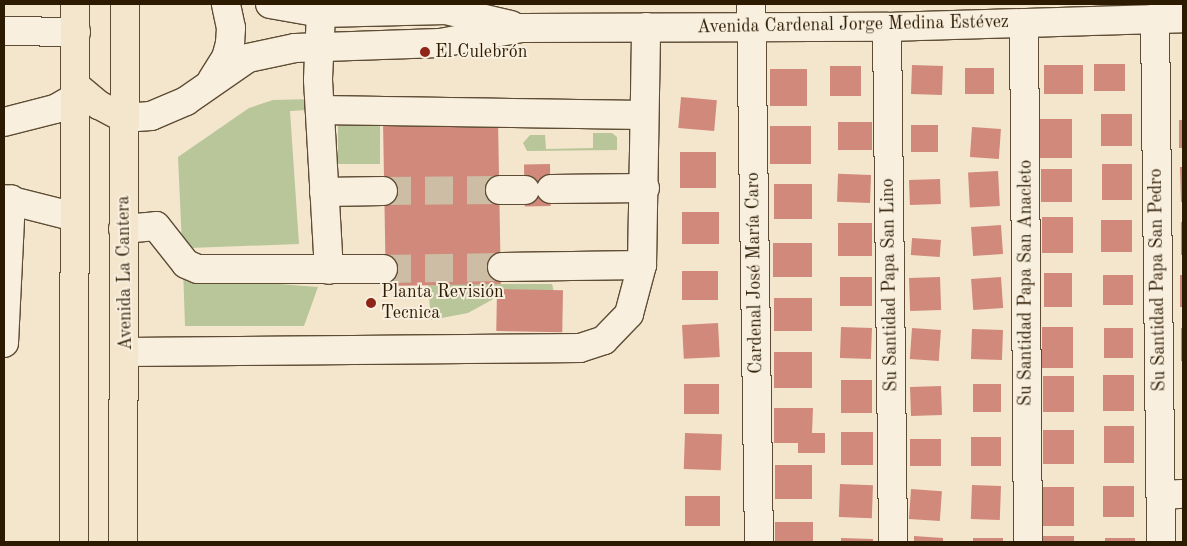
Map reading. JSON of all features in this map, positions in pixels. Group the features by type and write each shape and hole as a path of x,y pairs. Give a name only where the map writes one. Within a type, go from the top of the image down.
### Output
{"highway":[{"path":"74,542 75,4"},
{"name":"Avenida La Cantera","path":"123,542 126,352 123,229 125,4"},
{"path":"76,91 124,118"}],"street":[{"path":"209,83 226,58 230,44 231,28 226,4"},
{"name":"Avenida Cardenal Jorge Medina Estévez","path":"270,4 321,13 446,10 522,28"},
{"path":"321,13 320,110 330,270"},
{"name":"Avenida Cardenal Jorge Medina Estévez","path":"124,118 151,116 186,101 209,83 248,58 262,54 321,46 440,43 522,28 646,27 751,15 887,27 1183,18"},
{"name":"Cardenal José María Caro","path":"751,15 759,542"},
{"name":"Su Santidad Papa San Pedro","path":"1155,18 1172,495 1161,542"},
{"name":"Su Santidad Papa San Anacleto","path":"1024,23 1028,542"},
{"path":"126,352 580,348 604,340 622,324 633,303 642,266 645,188 646,27"},
{"name":"Su Santidad Papa San Lino","path":"887,27 893,542"},
{"path":"4,31 76,32"},
{"path":"4,122 55,109 76,91"},
{"path":"320,110 644,115"},
{"path":"525,190 645,188"},
{"path":"324,192 383,191"},
{"path":"4,343 7,199 75,217"},
{"path":"123,229 156,226 186,264 198,268 383,269"},
{"path":"502,267 642,266"}],"green space":[{"path":"314,99 307,110 290,111 299,244 189,248 182,245 178,157 249,108 273,100"},
{"path":"338,123 380,123 380,164 338,164"},
{"path":"593,133 612,133 617,137 617,150 527,151 523,143 530,135 545,135 546,149 593,148"},
{"path":"183,268 203,278 318,287 304,326 185,326"},
{"path":"428,284 552,284 554,292 506,292 468,313 431,320"}],"building":[{"path":"1094,64 1125,64 1125,91 1094,91"},
{"path":"912,65 943,66 942,95 911,94"},
{"path":"1044,65 1083,65 1083,94 1044,94"},
{"path":"830,66 861,66 861,96 830,96"},
{"path":"965,68 994,68 994,94 965,94"},
{"path":"770,69 807,69 807,106 770,106"},
{"path":"681,97 717,100 714,131 678,128"},
{"path":"1101,114 1132,114 1132,146 1101,146"},
{"path":"498,119 501,284 386,286 383,121"},
{"path":"1039,119 1072,119 1072,158 1039,158"},
{"path":"1179,120 1183,120 1183,148 1179,148"},
{"path":"838,122 872,122 872,150 838,150"},
{"path":"911,125 938,125 938,152 911,152"},
{"path":"770,126 811,126 811,164 770,164"},
{"path":"972,127 1001,129 999,159 970,157"},
{"path":"680,152 716,152 716,188 680,188"},
{"path":"524,164 550,164 551,206 525,206"},
{"path":"1102,164 1132,164 1132,200 1102,200"},
{"path":"1180,167 1183,167 1183,202 1181,202"},
{"path":"1041,169 1072,169 1072,202 1041,202"},
{"path":"998,171 1000,206 970,208 968,173"},
{"path":"838,174 871,175 870,203 837,202"},
{"path":"940,179 941,204 910,205 909,180"},
{"path":"774,184 812,184 812,219 774,219"},
{"path":"682,212 719,212 719,244 682,244"},
{"path":"1042,217 1073,217 1073,253 1042,253"},
{"path":"1101,220 1132,220 1132,252 1101,252"},
{"path":"1181,222 1183,222 1183,255 1181,255"},
{"path":"838,223 872,223 872,256 838,256"},
{"path":"1001,225 1003,254 973,256 971,227"},
{"path":"912,238 941,240 940,257 911,255"},
{"path":"773,243 812,243 812,277 773,277"},
{"path":"682,271 718,271 718,300 682,300"},
{"path":"1044,273 1072,273 1072,307 1044,307"},
{"path":"1103,275 1133,275 1133,305 1103,305"},
{"path":"1180,275 1183,275 1183,307 1180,307"},
{"path":"840,277 872,277 872,306 840,306"},
{"path":"940,277 941,310 910,311 909,278"},
{"path":"1001,277 1003,308 973,310 971,279"},
{"path":"497,289 563,290 562,332 496,331"},
{"path":"774,298 812,298 812,331 774,331"},
{"path":"718,323 720,357 684,359 682,325"},
{"path":"841,327 872,328 871,359 840,358"},
{"path":"1042,327 1073,327 1073,368 1042,368"},
{"path":"912,328 941,330 939,361 910,359"},
{"path":"1104,328 1133,328 1133,358 1104,358"},
{"path":"1181,328 1183,328 1183,361 1181,361"},
{"path":"972,329 1003,330 1002,360 971,359"},
{"path":"774,352 812,352 812,388 774,388"},
{"path":"1103,375 1134,375 1134,411 1103,411"},
{"path":"1043,376 1074,376 1074,412 1043,412"},
{"path":"841,380 872,380 872,413 841,413"},
{"path":"684,384 719,384 719,414 684,414"},
{"path":"973,384 1001,384 1001,412 973,412"},
{"path":"941,386 942,415 911,416 910,387"},
{"path":"774,408 813,408 812,433 825,433 825,453 798,453 798,443 774,443"},
{"path":"1104,426 1134,426 1134,463 1104,463"},
{"path":"1043,430 1074,430 1074,464 1043,464"},
{"path":"841,432 873,432 873,465 841,465"},
{"path":"685,433 722,434 721,470 684,469"},
{"path":"971,437 1001,437 1001,466 971,466"},
{"path":"910,439 941,439 941,466 910,466"},
{"path":"775,465 812,465 812,499 775,499"},
{"path":"840,484 873,485 872,518 839,517"},
{"path":"972,485 1001,486 1000,520 971,519"},
{"path":"1103,486 1134,486 1134,517 1103,517"},
{"path":"1043,487 1074,487 1074,526 1043,526"},
{"path":"911,489 942,491 940,521 909,519"},
{"path":"685,496 720,496 720,526 685,526"},
{"path":"775,522 813,522 813,542 775,542"},
{"path":"914,536 943,538 943,542 914,542"},
{"path":"1043,536 1074,536 1074,542 1043,542"},
{"path":"841,538 873,539 873,542 841,542"},
{"path":"973,538 1003,538 1003,542 973,542"},
{"path":"1105,538 1135,538 1135,542 1105,542"}],"tunnel":[{"path":"383,191 500,190"},
{"path":"383,269 502,267"}],"place":[{"name":"El Culebrón","path":"425,52"},
{"name":"Planta Revisión Tecnica","path":"371,303"}]}
